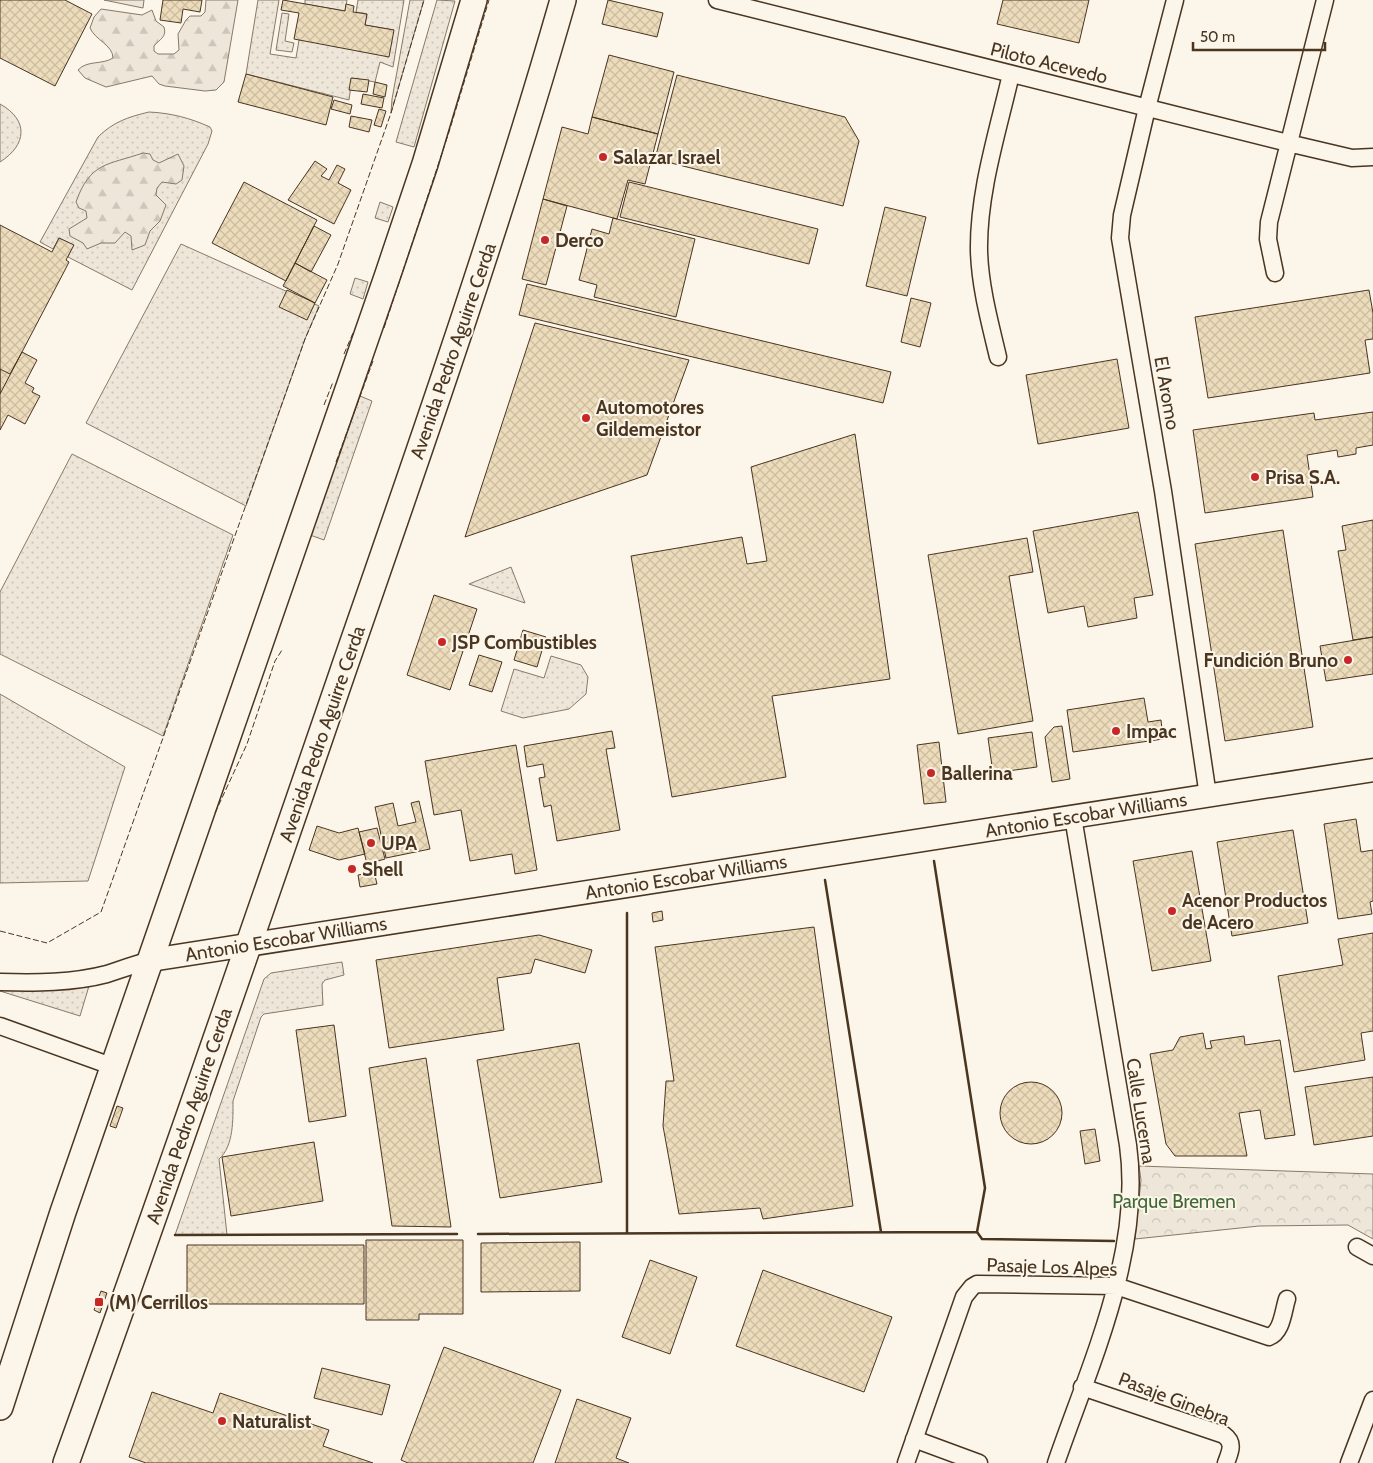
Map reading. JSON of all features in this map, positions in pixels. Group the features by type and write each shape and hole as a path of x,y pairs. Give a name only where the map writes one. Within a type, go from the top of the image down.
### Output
{"main road":[{"path":"0,1407 5,1373 114,1067 391,265 425,164 474,0"},
{"name":"Avenida Pedro Aguirre Cerda","path":"67,1463 249,945 470,305 516,163 564,0"}],"street":[{"name":"Piloto Acevedo","path":"717,0 1288,144 1352,158 1373,157"},
{"name":"El Aromo","path":"1174,0 1122,215 1120,238 1163,491 1208,796"},
{"path":"1275,274 1268,239 1269,222 1325,0"},
{"path":"998,358 983,286 980,243 981,206 1010,74"},
{"name":"Antonio Escobar Williams","path":"0,982 30,983 82,978 106,974 151,960 1373,770"},
{"name":"Calle Lucerna","path":"1056,1463 1116,1286 1124,1252 1129,1214 1130,1162 1073,817"},
{"path":"0,1026 114,1067"},
{"path":"1357,1247 1373,1256"},
{"name":"Pasaje Los Alpes","path":"906,1463 964,1298 972,1287 983,1283 1116,1286 1261,1336 1269,1337 1274,1335 1279,1329 1287,1299"},
{"name":"Pasaje Ginebra","path":"1082,1387 1224,1435 1228,1438 1231,1446 1226,1463"},
{"path":"1349,1463 1373,1400"},
{"path":"914,1439 979,1463"}],"green space":[{"path":"104,0 144,0 143,8"},
{"path":"206,0 238,0 224,82 216,90 205,91 165,86 159,84 152,76 106,87 85,78 78,70 86,65 113,58 107,46 90,28 94,17 101,9 142,15 152,10 156,21 165,30 162,38 154,46 154,51 158,54 174,54 179,50 178,34 186,20 190,16 201,16 205,12"},
{"path":"258,0 279,0 270,54 296,58 299,40 394,30 365,25 367,14 356,12 358,0 404,0 393,67 380,62 375,82 352,78 349,100 246,74"},
{"path":"305,0 347,0 345,11 305,4"},
{"path":"410,0 424,0 391,113 392,99"},
{"path":"437,0 455,1 414,147 396,142"},
{"path":"282,13 289,14 285,41 294,43 292,52 276,50"},
{"path":"0,104 16,117 21,133 20,140 15,148 0,162"},
{"path":"149,112 188,119 210,127 212,131 208,144 132,290 68,257 73,245 59,238 53,249 40,242 98,137 109,127 121,121"},
{"path":"143,153 150,154 153,160 159,163 178,154 184,166 182,180 176,184 162,182 157,188 156,195 166,205 160,221 150,231 145,245 132,250 131,236 125,232 115,243 101,243 87,249 83,243 70,236 69,229 87,218 86,211 79,208 76,202 81,189 87,179 102,167"},
{"path":"380,202 393,207 388,222 375,218"},
{"path":"181,244 319,306 305,339 246,506 86,423"},
{"path":"355,278 368,282 363,299 350,294"},
{"path":"360,396 372,401 324,540 310,535"},
{"path":"72,454 233,535 163,736 0,654 0,592"},
{"path":"511,567 525,603 469,584"},
{"path":"551,656 581,665 588,677 586,694 569,709 523,718 501,711 514,669 544,678"},
{"path":"0,694 125,767 88,881 0,883"},
{"path":"342,962 344,975 325,980 322,984 323,1005 264,1014 261,1017 233,1101 233,1123 228,1147 219,1159 227,1235 175,1235 264,979 271,973"},
{"path":"89,986 80,1016 0,991 0,988"},
{"name":"Parque Bremen","path":"1139,1166 1373,1174 1373,1239 1348,1225 1259,1226 1135,1239 1141,1180"}],"building":[{"path":"0,0 65,0 92,14 55,86 0,58"},
{"path":"163,0 202,0 200,12 183,9 181,23 160,20"},
{"path":"283,0 345,11 346,4 354,6 353,12 367,14 365,25 394,30 389,57 294,39 299,13 281,10"},
{"path":"608,0 663,13 657,37 602,24"},
{"path":"1003,0 1089,0 1079,43 997,24"},
{"name":"Salazar Israel","path":"609,55 674,72 658,134 592,117"},
{"path":"246,74 333,97 326,125 238,102"},
{"path":"677,75 845,117 859,141 843,206 655,159"},
{"path":"351,78 369,80 367,92 349,90"},
{"path":"375,82 387,85 385,97 373,94"},
{"path":"363,94 384,98 382,108 361,104"},
{"path":"334,100 352,105 350,114 331,109"},
{"path":"379,109 386,111 381,127 374,125"},
{"path":"351,116 372,120 369,132 349,127"},
{"name":"Salazar Israel","path":"592,117 658,134 645,184 628,180 617,219 543,199 562,127 588,134"},
{"path":"315,161 327,169 321,176 329,180 337,165 345,169 338,183 351,190 334,224 288,200"},
{"path":"244,182 317,220 286,281 212,243"},
{"path":"629,182 818,229 809,264 620,217"},
{"name":"Derco","path":"543,199 567,206 546,285 522,279"},
{"path":"885,207 926,217 907,296 866,286"},
{"path":"613,218 695,239 676,317 594,297 597,285 579,280 592,229 609,234"},
{"path":"0,225 52,252 59,238 74,245 66,260 69,262 0,394"},
{"path":"314,226 331,235 311,272 295,263"},
{"path":"295,263 327,280 315,303 283,286"},
{"path":"527,284 891,372 883,403 519,315"},
{"path":"287,290 315,303 307,320 279,307"},
{"path":"1369,290 1373,313 1373,339 1365,340 1370,373 1208,398 1195,317"},
{"path":"911,298 931,303 920,347 901,342"},
{"name":"Automotores Gildemeistor","path":"535,323 689,360 647,475 465,537"},
{"path":"22,352 37,360 25,383 34,388 32,392 40,396 25,424 8,415 0,430 0,369 10,374"},
{"path":"1117,359 1129,428 1038,444 1026,375"},
{"name":"Prisa S.A.","path":"1373,412 1373,445 1356,448 1356,454 1338,457 1337,450 1307,455 1313,497 1205,513 1193,430 1314,413 1315,420"},
{"path":"855,434 890,679 772,696 786,777 672,797 631,556 742,537 747,564 767,561 751,467"},
{"path":"1138,512 1153,595 1134,598 1137,618 1088,627 1084,606 1048,613 1033,531"},
{"path":"1373,520 1373,637 1353,640 1338,551 1346,550 1342,526"},
{"path":"1283,530 1313,727 1225,741 1195,544"},
{"path":"1027,538 1033,572 1009,576 1033,721 958,734 928,555"},
{"name":"JSP Combustibles","path":"434,595 477,609 450,690 407,675"},
{"path":"523,630 546,637 537,667 514,660"},
{"name":"Fundición Bruno","path":"1373,637 1373,674 1326,681 1320,646"},
{"path":"479,655 502,662 492,692 469,685"},
{"name":"Impac","path":"1144,698 1148,722 1161,720 1163,739 1073,752 1067,710"},
{"path":"1062,726 1070,779 1052,782 1045,737 1054,727"},
{"path":"612,731 615,748 606,749 620,830 557,841 551,805 544,807 539,778 545,777 543,764 527,767 524,746"},
{"path":"1032,732 1037,767 993,773 988,738"},
{"name":"Ballerina","path":"939,742 946,802 924,804 917,745"},
{"path":"516,745 537,870 515,874 512,854 470,861 461,810 434,815 425,761"},
{"path":"419,801 430,849 386,858 375,807 393,803 398,826 416,822 411,803"},
{"path":"1356,819 1361,852 1373,850 1373,901 1370,902 1372,914 1338,919 1324,824"},
{"path":"317,826 339,833 358,828 365,854 339,860 309,850"},
{"name":"UPA","path":"377,828 385,859 367,864 359,832"},
{"path":"1293,830 1308,923 1232,936 1217,842"},
{"name":"Acenor Productos de Acero","path":"1192,851 1211,961 1152,971 1133,861"},
{"path":"374,872 377,884 360,887 358,875"},
{"path":"662,911 663,920 653,922 652,913"},
{"path":"814,927 853,1206 763,1219 760,1208 679,1214 663,1126 666,1081 674,1081 655,947"},
{"path":"1373,933 1373,1031 1361,1033 1365,1060 1294,1072 1278,976 1343,965 1338,939"},
{"path":"539,935 592,950 585,973 535,959 531,973 497,978 504,1030 389,1048 376,960"},
{"path":"334,1025 346,1116 309,1122 296,1030"},
{"path":"1203,1033 1206,1049 1212,1048 1210,1041 1244,1036 1245,1045 1280,1040 1295,1135 1265,1139 1260,1110 1239,1113 1247,1156 1175,1156 1166,1144 1150,1054 1173,1050 1180,1037"},
{"path":"579,1043 602,1182 500,1198 477,1060"},
{"path":"426,1058 451,1227 392,1226 369,1068"},
{"path":"1373,1077 1373,1136 1314,1145 1305,1087"},
{"path":"1025,1082 1037,1082 1053,1091 1060,1101 1062,1113 1060,1125 1053,1135 1037,1144 1025,1144 1014,1139 1005,1130 1000,1119 1000,1107 1005,1096 1014,1087"},
{"path":"117,1106 123,1108 116,1128 110,1126"},
{"path":"1095,1129 1100,1161 1085,1164 1080,1131"},
{"path":"314,1142 323,1201 231,1216 222,1157"},
{"path":"366,1240 463,1240 463,1314 419,1314 419,1320 366,1320"},
{"path":"580,1242 580,1291 481,1292 481,1243"},
{"path":"187,1245 364,1245 364,1304 187,1304"},
{"path":"650,1260 697,1277 670,1354 622,1337"},
{"path":"763,1270 892,1317 864,1392 736,1346"},
{"path":"101,1291 107,1293 100,1313 94,1310"},
{"path":"444,1347 561,1390 533,1463 408,1463 401,1460"},
{"path":"322,1368 390,1385 382,1415 314,1398"},
{"name":"Naturalist","path":"152,1392 213,1413 220,1393 329,1430 323,1446 373,1463 146,1463 129,1457"},
{"path":"577,1399 631,1418 616,1458 629,1463 555,1463"}],"fence":[{"path":"0,931 47,943 101,912 305,339 338,264 391,113 424,0"},
{"path":"384,328 449,132 489,0"},
{"path":"344,354 353,333"},
{"path":"336,462 373,361"},
{"path":"324,405 333,382"},
{"path":"215,813 247,744 275,661 282,650"}],"wall":[{"path":"934,861 985,1188 977,1232 982,1239 1114,1241"},
{"path":"825,880 881,1232"},
{"path":"627,913 627,1233"},
{"path":"478,1234 977,1232"},
{"path":"175,1235 457,1234"}],"place":[{"name":"Salazar Israel","path":"603,157"},
{"name":"Derco","path":"545,240"},
{"name":"Automotores Gildemeistor","path":"586,418"},
{"name":"Prisa S.A.","path":"1255,477"},
{"name":"JSP Combustibles","path":"442,642"},
{"name":"Fundición Bruno","path":"1348,660"},
{"name":"Impac","path":"1116,731"},
{"name":"Ballerina","path":"931,773"},
{"name":"UPA","path":"371,843"},
{"name":"Shell","path":"352,869"},
{"name":"Acenor Productos de Acero","path":"1172,911"},
{"name":"(M) Cerrillos","path":"99,1302"},
{"name":"Naturalist","path":"222,1421"}]}
